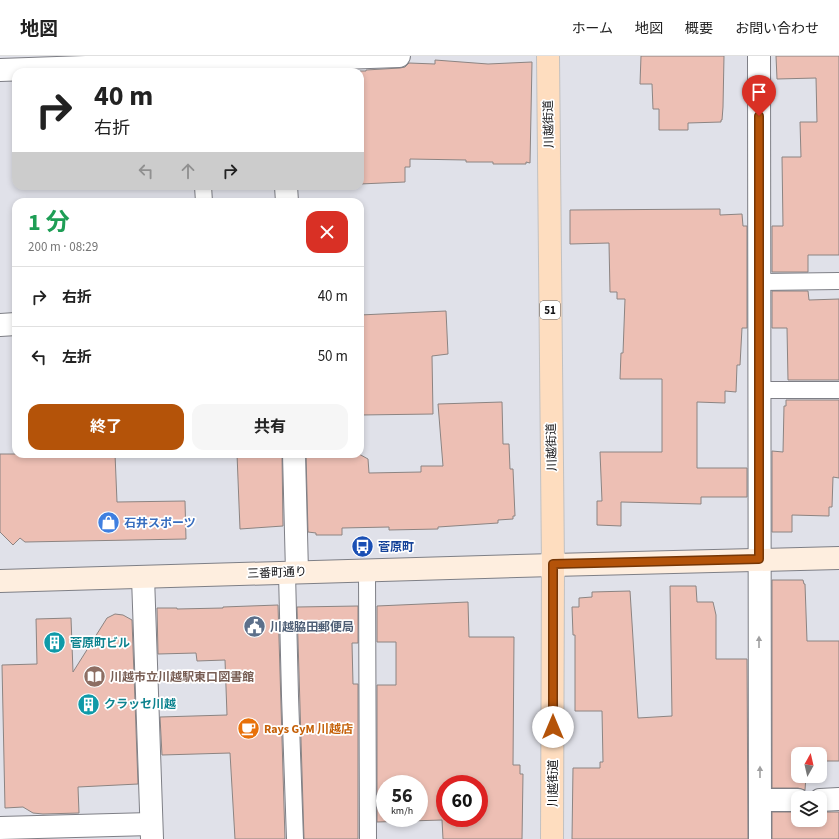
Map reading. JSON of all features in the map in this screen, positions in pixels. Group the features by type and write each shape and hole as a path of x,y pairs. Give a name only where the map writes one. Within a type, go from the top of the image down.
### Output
{"main road":[{"name":"川越街道","path":"548,56 553,564 552,839"}],"street":[{"path":"81,68 283,63 400,56"},
{"path":"759,56 760,839"},
{"path":"0,70 12,70"},
{"path":"0,325 12,324"},
{"path":"292,573 294,458"},
{"name":"三番町通り","path":"0,581 553,564 839,558"},
{"path":"0,828 151,831 142,577"},
{"path":"827,800 839,799"},
{"path":"760,800 791,800"}],"lane":[{"path":"759,282 839,281"},
{"path":"759,390 839,390"},
{"path":"367,570 368,839"},
{"path":"292,573 290,696 296,839"}],"building":[{"path":"641,56 724,56 723,107 721,122 688,123 688,130 659,130 659,109 653,109 652,84 640,84"},
{"path":"776,56 839,56 839,255 808,255 808,272 772,272 772,226 783,226 782,157 801,157 800,122 817,122 816,78 777,79"},
{"path":"435,60 488,64 532,62 530,163 493,164 493,162 466,162 466,160 410,159 410,167 405,167 405,182 364,184 364,71 400,68 405,67 409,63 435,64"},
{"path":"720,209 720,215 742,214 743,226 747,226 747,328 742,328 740,365 737,365 736,392 725,391 725,403 697,402 697,468 747,468 747,497 701,497 701,504 621,502 621,526 597,525 597,501 602,501 600,452 662,452 662,379 620,379 621,353 623,353 625,299 617,299 617,292 610,292 609,243 570,244 570,210"},
{"path":"772,291 808,291 809,300 839,299 839,380 788,380 787,328 772,328"},
{"path":"446,311 448,354 432,356 433,414 364,415 364,315"},
{"path":"786,400 839,400 839,478 833,477 832,507 829,507 829,516 792,515 792,532 772,532 772,451 783,452 784,406 786,406"},
{"path":"502,402 503,444 509,444 510,469 513,469 515,516 513,516 513,519 498,520 498,523 438,527 438,529 389,530 389,527 342,528 342,535 316,535 316,533 308,532 306,458 364,458 364,457 368,459 369,473 421,472 421,466 443,466 438,404"},
{"path":"0,454 12,454 12,458 115,458 117,502 185,501 186,539 25,542 20,538 13,545 0,532"},
{"path":"237,458 282,458 283,526 240,529"},
{"path":"772,580 803,580 805,584 807,641 839,641 839,761 827,761 827,747 791,747 791,783 806,783 805,790 798,788 772,788"},
{"path":"670,586 696,586 697,602 713,602 716,615 716,659 747,659 748,839 572,839 573,768 600,768 600,762 603,762 602,711 575,711 575,635 573,635 572,607 579,607 579,598 592,597 592,592 630,591 638,718 672,716"},
{"path":"468,602 469,637 514,637 513,765 520,765 520,774 523,774 522,839 443,839 442,827 488,827 488,775 436,775 436,820 428,820 428,775 377,775 377,685 396,685 396,642 377,642 377,606"},
{"path":"278,605 285,839 235,839 230,753 162,755 160,717 227,715 225,660 197,661 196,653 158,654 157,608 223,608"},
{"path":"358,606 358,643 352,643 353,684 358,684 358,839 304,839 297,607"},
{"path":"115,614 123,615 132,620 138,784 78,787 79,813 43,814 33,813 23,807 5,808 2,665 37,664 36,619 71,618 73,672 107,618"},
{"path":"772,812 791,812 791,827 827,827 827,812 839,812 839,839 772,839"}],"place":[{"name":"石井スポーツ","path":"109,523"},
{"name":"菅原町","path":"363,547"},
{"name":"川越脇田郵便局","path":"254,627"},
{"name":"菅原町ビル","path":"54,643"},
{"name":"川越市立川越駅東口図書館","path":"95,677"},
{"name":"クラッセ川越","path":"89,704"},
{"name":"Rays GyM 川越店","path":"248,729"}],"route":[{"path":"553,727 553,564 759,559 759,116"}]}
